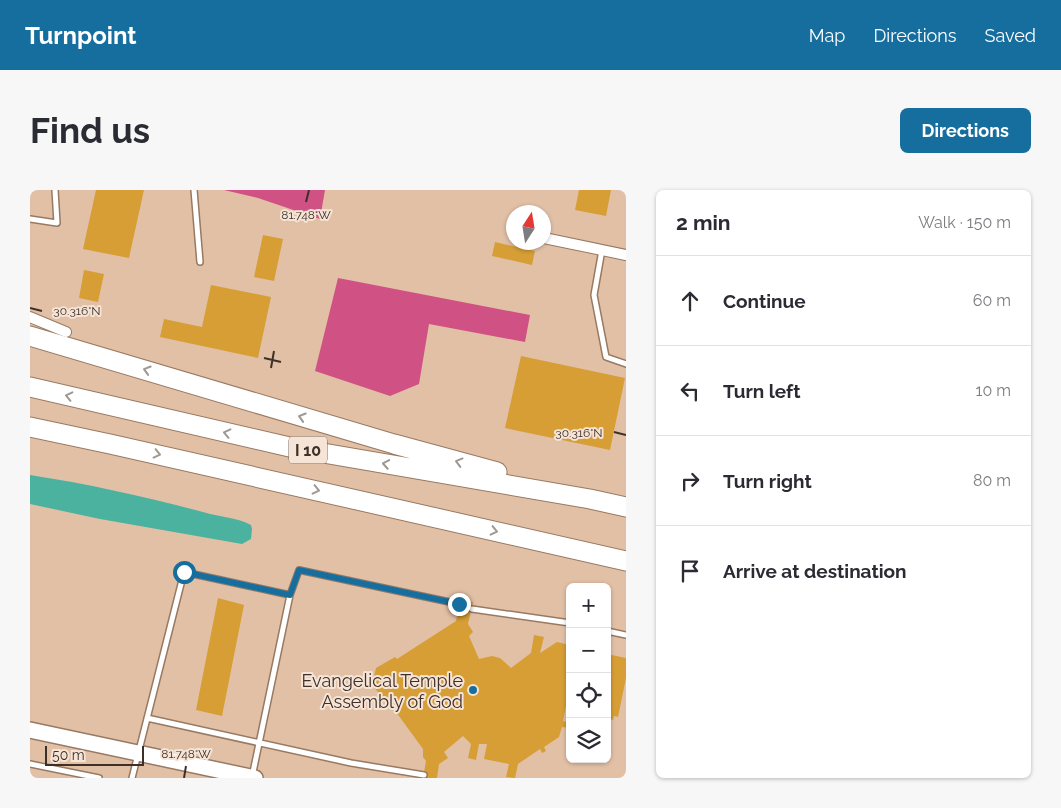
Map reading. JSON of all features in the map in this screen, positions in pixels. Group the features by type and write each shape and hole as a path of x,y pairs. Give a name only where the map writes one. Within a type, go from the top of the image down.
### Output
{"highway":[{"path":"30,336 394,444 590,499"},
{"name":"I 10","path":"30,387 294,448 590,499 626,507"},
{"name":"I 10","path":"30,427 626,561"},
{"path":"30,441 110,444"}],"street":[{"path":"551,239 626,255"},
{"path":"30,317 66,332"},
{"path":"30,730 254,778"}],"lane":[{"path":"30,219 57,223 55,190"},
{"path":"194,190 200,262"},
{"path":"602,250 594,295 606,358 626,364"},
{"path":"254,778 290,595 299,570 459,604"},
{"path":"132,778 184,572 290,595"},
{"path":"472,609 566,622"},
{"path":"611,632 626,635"},
{"path":"147,718 352,763 424,775"},
{"path":"30,764 99,778"}],"shaded area":[{"path":"224,190 325,190 320,219 258,198"},
{"path":"338,278 530,315 525,342 429,324 419,384 390,396 315,371"}],"water":[{"path":"30,475 117,491 239,520 251,525 251,539 242,544 100,519 30,504"}],"building":[{"path":"96,190 144,190 129,258 83,249"},
{"path":"579,190 611,190 606,216 575,210"},
{"path":"263,235 283,239 274,281 254,277"},
{"path":"495,242 506,244 506,250 535,251 532,265 492,256"},
{"path":"84,270 104,274 98,302 79,298"},
{"path":"211,285 271,297 258,358 160,337 164,319 202,327"},
{"path":"521,356 625,378 610,450 505,428"},
{"path":"218,598 244,605 222,716 196,710"},
{"name":"Evangelical Temple Assembly of God","path":"460,600 473,602 468,624 473,632 469,636 479,659 492,656 500,658 511,668 531,653 534,635 544,637 540,653 557,642 566,644 566,706 563,721 566,722 566,728 562,727 559,737 544,747 546,751 542,753 540,749 518,764 515,778 506,777 509,764 484,759 487,744 479,744 476,760 468,758 471,744 463,736 444,752 448,758 439,764 437,778 423,778 426,761 423,757 423,749 388,701 386,702 372,685 376,668 395,657 397,659 456,621"},
{"path":"611,655 626,658 626,678 618,717 614,716 613,720 611,720"}],"place":[{"name":"Evangelical Temple Assembly of God","path":"473,690"}],"route":[{"path":"184,572 290,595 299,570 459,604"}]}
